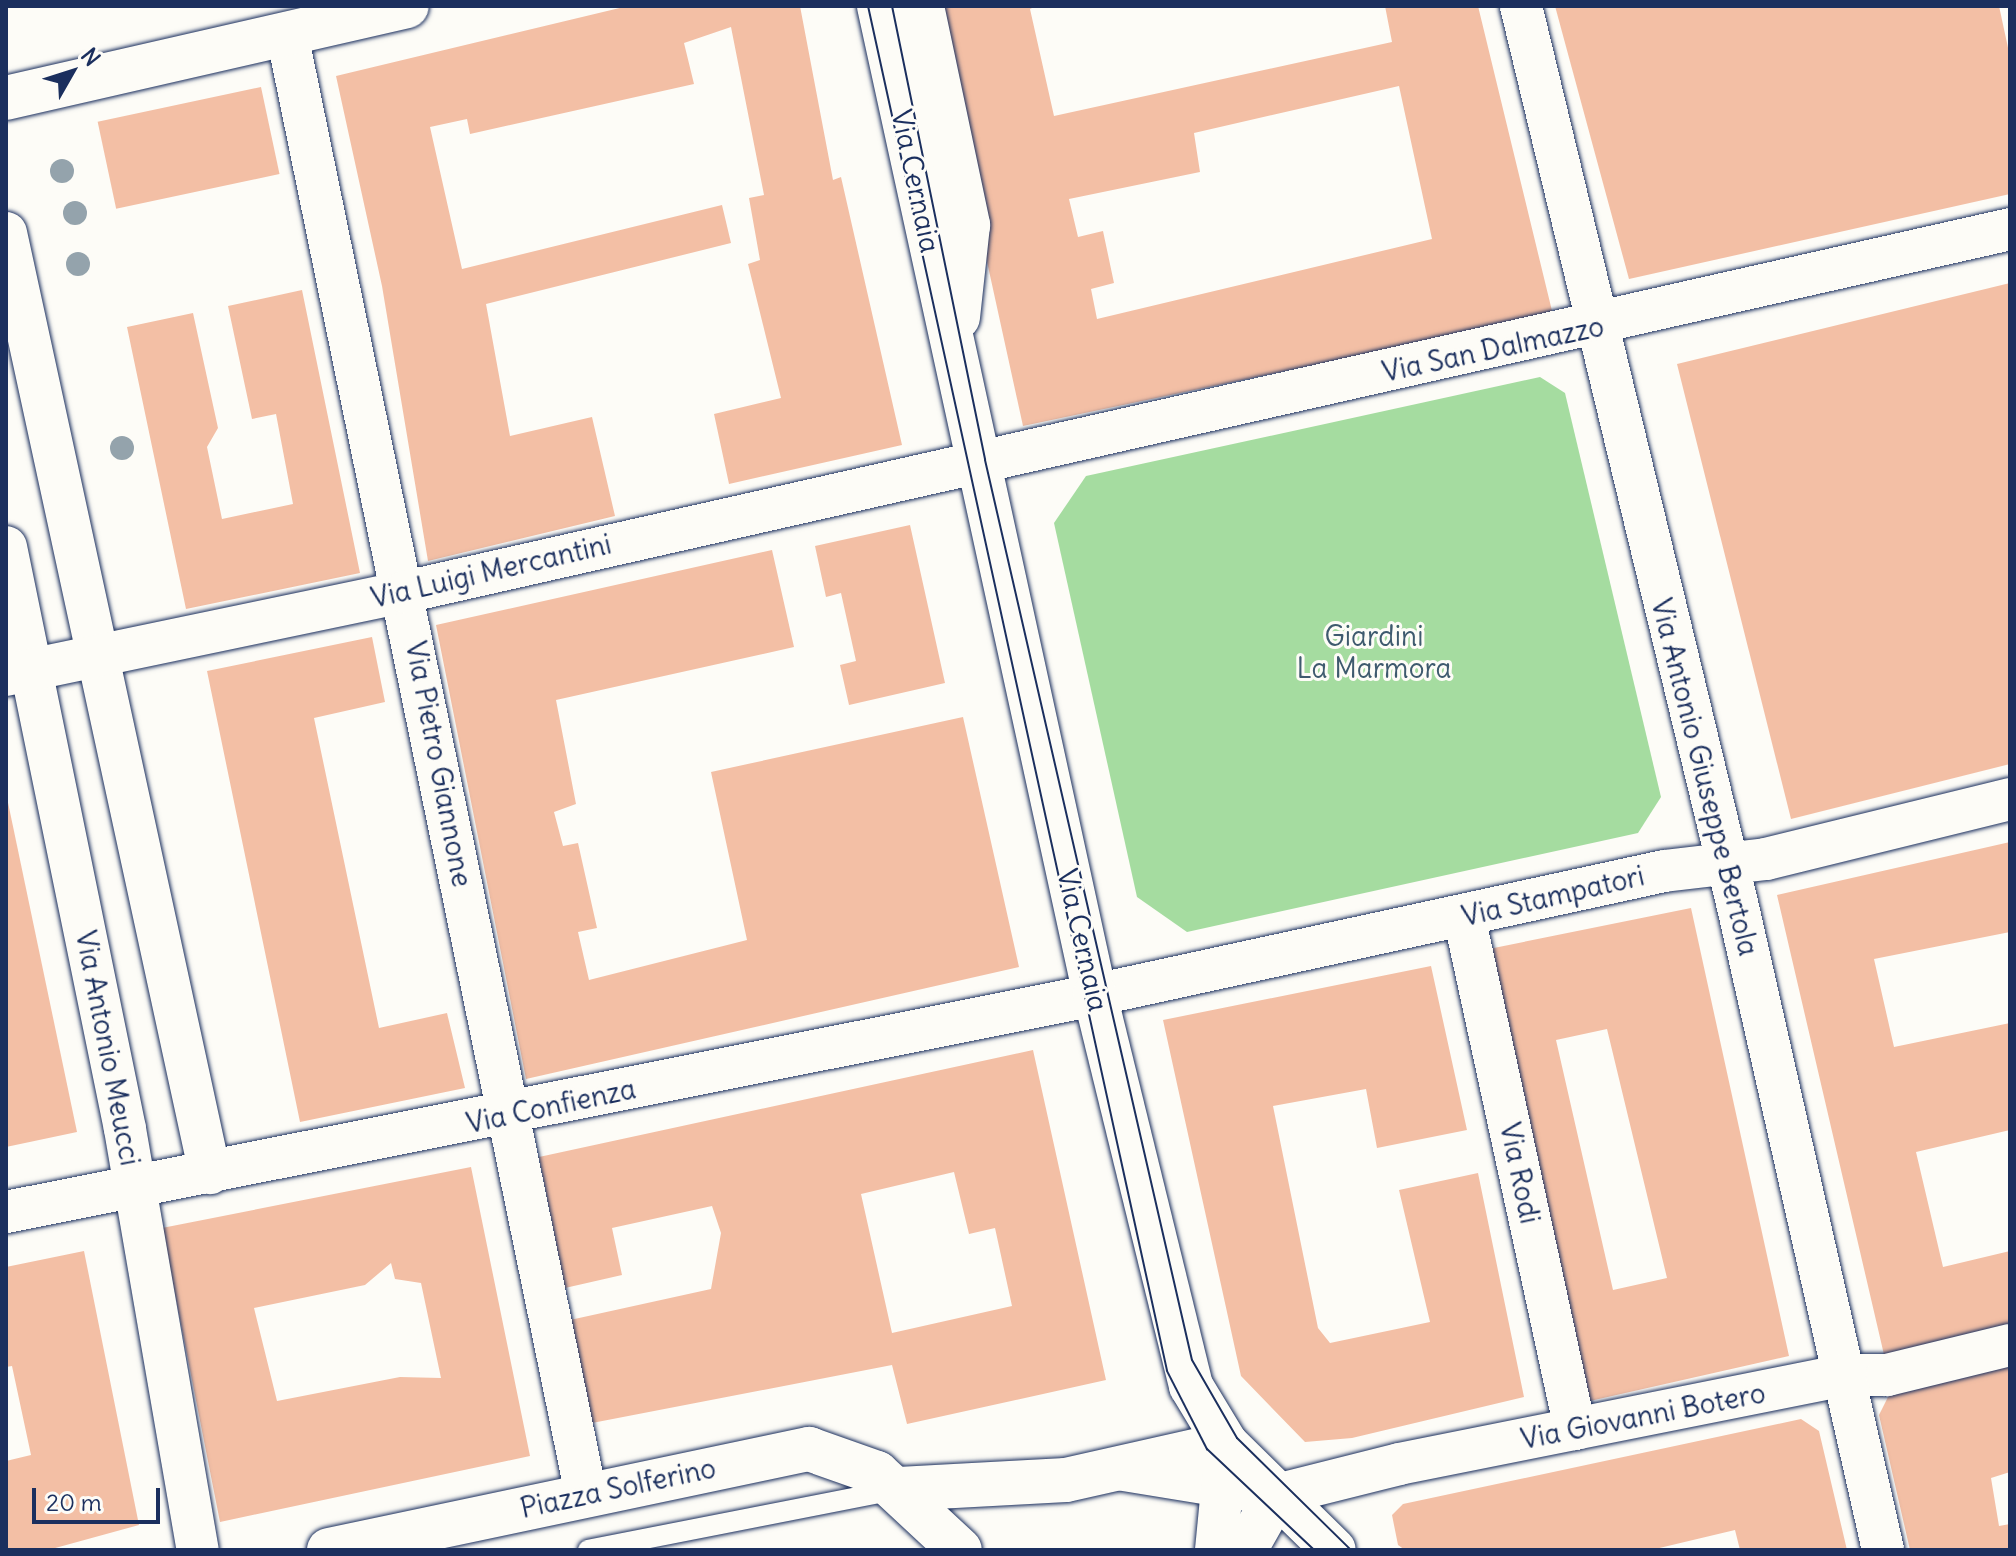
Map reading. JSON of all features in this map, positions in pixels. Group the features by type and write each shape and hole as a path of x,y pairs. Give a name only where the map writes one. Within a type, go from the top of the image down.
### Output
{"street":[{"path":"6,98 407,6"},
{"name":"Via Cernaia","path":"879,6 975,462 1095,995 1191,1386 1224,1465 1276,1495 1334,1550"},
{"name":"Via Cernaia","path":"922,6 968,225 954,355"},
{"name":"Via Antonio Giuseppe Bertola","path":"1521,6 1594,325 1725,859 1883,1550"},
{"name":"Via Pietro Giannone","path":"287,34 405,592 506,1117 586,1495"},
{"name":"Via San Dalmazzo","path":"975,462 2010,229"},
{"path":"6,233 102,654 210,1173"},
{"name":"Via Luigi Mercantini","path":"19,672 405,592 975,462"},
{"name":"Via Antonio Meucci","path":"6,547 19,672 135,1184 198,1550"},
{"name":"Via Stampatori","path":"1095,995 1725,859 1766,859 2010,799"},
{"name":"Via Rodi","path":"1464,916 1575,1429"},
{"name":"Via Confienza","path":"6,1212 135,1184 210,1173 506,1117 1095,995"},
{"name":"Via Giovanni Botero","path":"1276,1495 1575,1429 1844,1375 1884,1375 2010,1345"},
{"name":"Piazza Solferino","path":"329,1550 809,1449 850,1460 899,1489 960,1550"},
{"path":"1216,1550 1224,1465"},
{"name":"Piazza Solferino","path":"899,1489 1066,1480 1118,1469 1224,1465"},
{"path":"1245,1550 1276,1495"}],"lane":[{"name":"Piazza Solferino","path":"588,1550 899,1489"}],"green space":[{"name":"Giardini La Marmora","path":"1540,377 1565,393 1661,797 1638,833 1187,932 1137,897 1054,523 1086,476"}],"building":[{"path":"628,6 800,6 833,180 841,177 902,445 729,484 714,414 781,398 748,264 760,260 749,198 764,195 731,27 684,43 694,84 470,134 467,119 430,127 462,269 722,205 731,243 486,304 510,436 592,417 615,516 428,561 382,286 336,76"},
{"path":"931,6 1036,6 1030,9 1054,116 1392,42 1385,6 1478,6 1553,315 1023,426","holes":["1399,86 1432,239 1097,319 1091,289 1114,283 1103,231 1078,237 1069,199 1200,172 1194,133"]},
{"path":"1555,6 1999,6 2010,57 2010,194 1629,279"},
{"path":"261,87 280,174 116,209 98,122"},
{"path":"2010,283 2010,764 1791,819 1677,364"},
{"path":"302,290 360,573 186,609 127,327 193,313 218,428 207,447 222,519 293,504 276,414 252,419 228,306"},
{"path":"910,525 945,683 849,705 840,665 856,661 841,593 826,597 815,546"},
{"path":"772,550 794,647 556,700 576,804 554,812 563,846 578,843 597,928 578,932 589,980 747,940 711,772 963,717 1019,967 526,1079 436,625"},
{"path":"372,637 385,702 314,718 379,1028 447,1013 465,1088 300,1122 207,671"},
{"path":"6,793 77,1132 6,1147"},
{"path":"2010,842 2010,932 1874,959 1894,1047 2010,1023 2010,1130 1916,1152 1943,1267 2010,1251 2010,1330 1885,1359 1777,895"},
{"path":"1691,908 1789,1356 1590,1401 1479,951","holes":["1607,1029 1667,1278 1613,1290 1556,1040"]},
{"path":"1431,966 1467,1130 1377,1148 1366,1089 1273,1106 1318,1328 1330,1343 1430,1322 1399,1190 1478,1173 1524,1397 1352,1438 1305,1442 1241,1376 1163,1020"},
{"path":"1033,1050 1106,1380 907,1424 892,1365 592,1423 570,1320 711,1289 721,1233 712,1206 612,1228 622,1275 565,1288 539,1157","holes":["954,1172 969,1234 995,1228 1012,1306 892,1333 861,1194"]},
{"path":"471,1167 530,1456 220,1522 162,1228","holes":["391,1263 395,1279 421,1283 441,1378 400,1377 277,1401 254,1308 365,1285"]},
{"path":"84,1251 139,1525 48,1550 6,1550 6,1461 31,1455 12,1366 6,1367 6,1267"},
{"path":"2010,1363 2010,1472 1991,1478 1999,1526 2010,1524 2010,1550 1910,1550 1879,1415 1889,1395"},
{"path":"1801,1419 1819,1431 1847,1550 1740,1550 1735,1530 1651,1550 1405,1550 1398,1545 1392,1515 1403,1504"}],"tram line":[{"path":"868,6 1167,1371 1207,1449 1314,1550"},
{"path":"892,6 985,460 1192,1360 1237,1438 1351,1550"}]}
